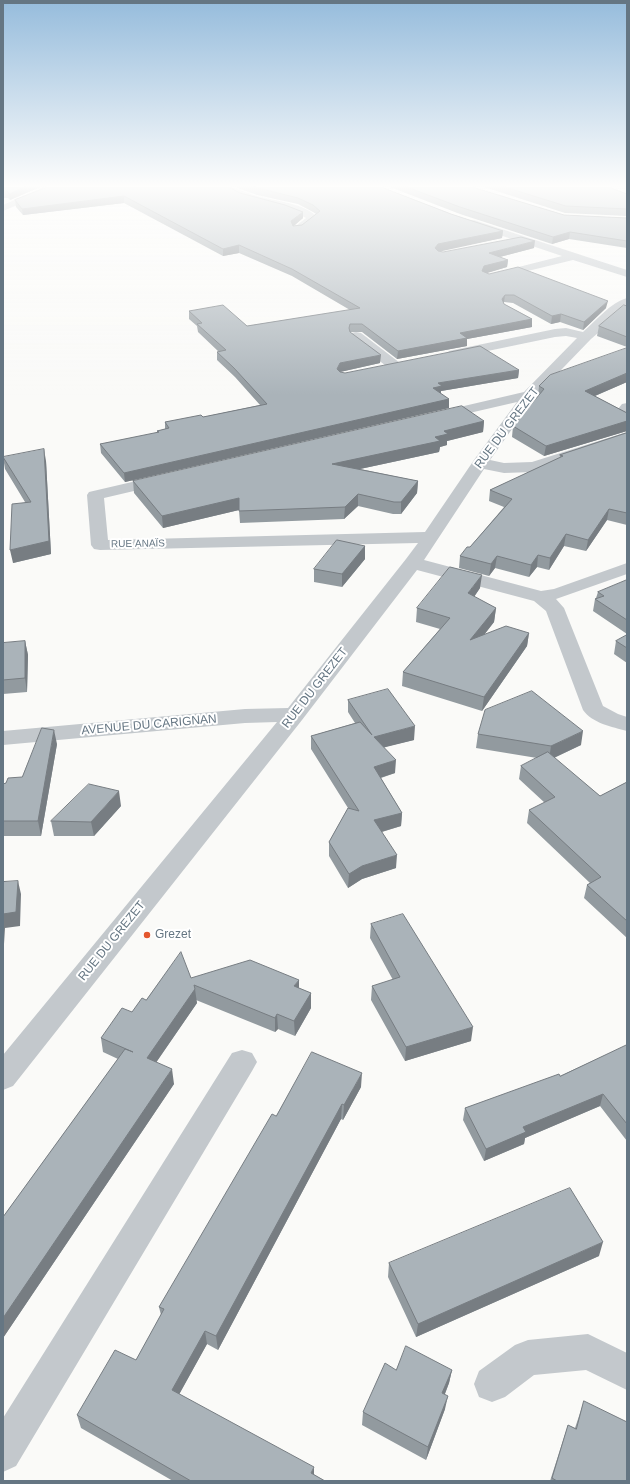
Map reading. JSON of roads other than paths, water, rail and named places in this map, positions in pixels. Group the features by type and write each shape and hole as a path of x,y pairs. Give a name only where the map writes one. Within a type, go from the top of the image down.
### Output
{"street":[{"path":"488,277 559,261 569,256"},
{"path":"571,256 627,274"},
{"path":"576,256 616,258"},
{"name":"RUE DU GREZET","path":"3,1077 294,715 413,564 480,464 529,395 586,336 622,311"},
{"path":"535,322 555,333"},
{"path":"441,357 555,333 566,332 586,336"},
{"path":"356,336 395,366"},
{"path":"381,369 411,363"},
{"path":"422,420 529,395"},
{"path":"627,407 625,409 627,411"},
{"path":"480,464 504,468 533,467 627,437"},
{"name":"RUE ANAÏS","path":"173,477 95,495 100,545 430,537"},
{"path":"413,564 541,597 555,608 594,710 610,719 627,724"},
{"path":"541,597 559,593 627,568"},
{"name":"AVENUE DU CARIGNAN","path":"3,738 245,716 294,715"},
{"path":"3,1453 242,1062"},
{"path":"492,1384 528,1358 588,1352 627,1372"}],"place":[{"name":"Grezet","path":"147,935"}]}
